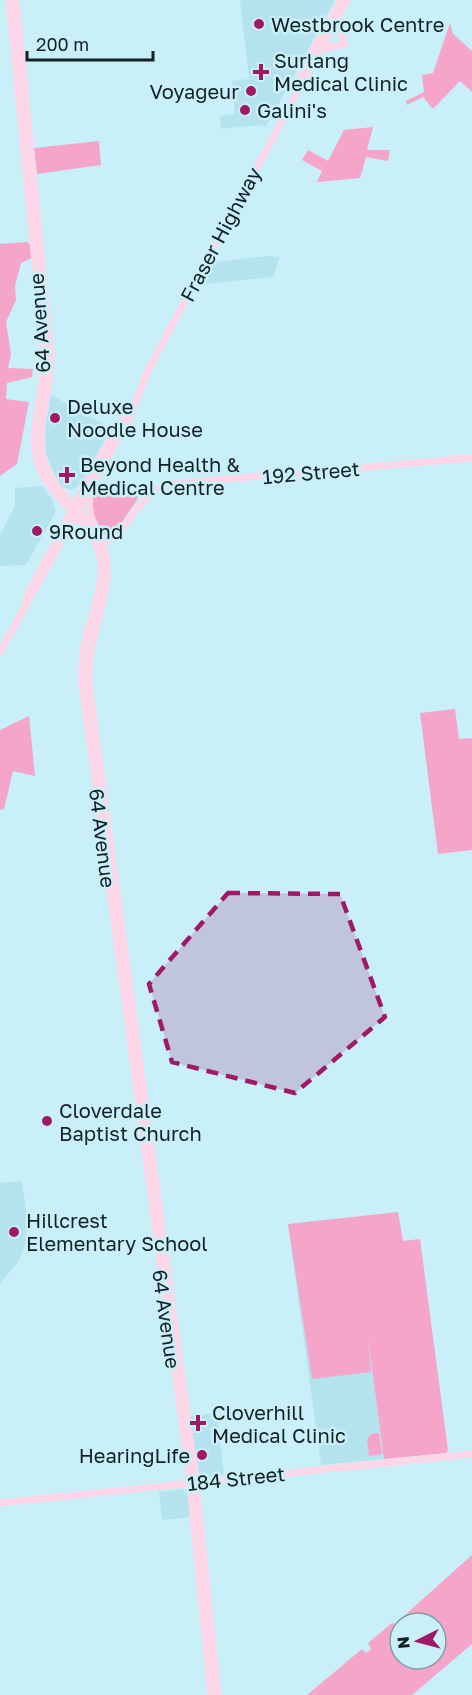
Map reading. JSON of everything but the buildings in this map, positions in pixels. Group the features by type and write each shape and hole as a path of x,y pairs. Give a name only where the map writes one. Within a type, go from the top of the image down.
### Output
{"main road":[{"name":"64 Avenue","path":"9,0 45,370 35,435 38,463 48,484 76,511 103,543 107,563 107,579 91,644 88,673 145,1110"},
{"name":"64 Avenue","path":"16,0 50,345 50,383 41,444 46,466 76,511"},
{"name":"Fraser Highway","path":"0,652 68,532 112,435 126,417 147,370 294,99 334,9 342,0"},
{"name":"Fraser Highway","path":"318,48 347,0"},
{"path":"318,48 345,44 337,20"},
{"path":"15,54 22,63"},
{"path":"45,370 50,383"},
{"name":"Fraser Highway","path":"16,623 33,582 88,495 129,418 147,370"},
{"path":"39,407 43,424"},
{"name":"192 Street","path":"103,543 120,532 145,497 169,484 472,458"},
{"path":"68,532 90,527 88,495"},
{"name":"64 Avenue","path":"90,527 99,554 101,572 86,639 82,683 135,1083 192,1482 211,1695"},
{"path":"86,639 88,642 85,665 88,673"},
{"path":"106,866 113,873"},
{"path":"135,1083 138,1084 145,1110 202,1548 218,1695"},
{"name":"184 Street","path":"0,1503 472,1454"}],"highlighted area":[{"path":"228,893 340,894 385,1017 295,1093 172,1062 149,984"}],"shaded area":[{"path":"240,0 335,0 266,127 261,125 221,129 220,116 235,114 232,81 249,79"},
{"path":"450,23 453,34 472,51 472,92 460,81 433,109 423,97 407,105 406,101 424,92 422,75 433,73"},
{"path":"373,127 367,150 390,150 388,161 366,157 360,178 317,182 322,171 302,160 308,150 328,161 344,130"},
{"path":"99,141 101,165 37,174 34,148"},
{"path":"27,242 31,245 33,257 21,263 15,286 16,300 6,322 11,355 8,368 33,369 32,377 7,383 6,399 29,402 17,464 0,476 0,244"},
{"path":"268,256 280,257 273,277 195,285 209,260 215,262"},
{"path":"51,395 111,428 81,484 72,490 63,487 56,478 46,453 45,432"},
{"path":"42,486 52,499 56,511 26,565 0,566 0,535 15,506 15,488"},
{"path":"129,489 138,496 137,500 114,534 103,535 93,513 93,492"},
{"path":"455,709 459,739 472,738 472,850 438,854 420,713"},
{"path":"29,716 35,776 13,771 4,809 0,810 0,730"},
{"name":"Hillcrest Elementary School","path":"22,1181 28,1225 26,1243 18,1262 0,1283 0,1183"},
{"path":"398,1212 403,1241 420,1239 448,1450 446,1453 384,1459 368,1339 371,1372 312,1379 288,1224"},
{"path":"353,1218 384,1459 321,1465 288,1224"},
{"path":"217,1413 224,1475 200,1478 189,1416"},
{"path":"379,1433 382,1454 369,1456 367,1439 371,1434"},
{"path":"182,1489 188,1494 191,1517 162,1520 159,1492"},
{"path":"472,1555 472,1644 448,1664 448,1611 410,1611"},
{"path":"388,1626 388,1671 440,1671 412,1695 307,1695 362,1649 366,1653 371,1649 368,1643"}],"place":[{"name":"Westbrook Centre","path":"259,24"},
{"name":"Surlang Medical Clinic","path":"261,72"},
{"name":"Voyageur","path":"251,91"},
{"name":"Galini's","path":"245,110"},
{"name":"Deluxe Noodle House","path":"55,418"},
{"name":"Beyond Health & Medical Centre","path":"67,475"},
{"name":"9Round","path":"37,531"},
{"name":"Cloverdale Baptist Church","path":"47,1121"},
{"name":"Hillcrest Elementary School","path":"14,1232"},
{"name":"Cloverhill Medical Clinic","path":"198,1423"},
{"name":"HearingLife","path":"202,1455"}]}
